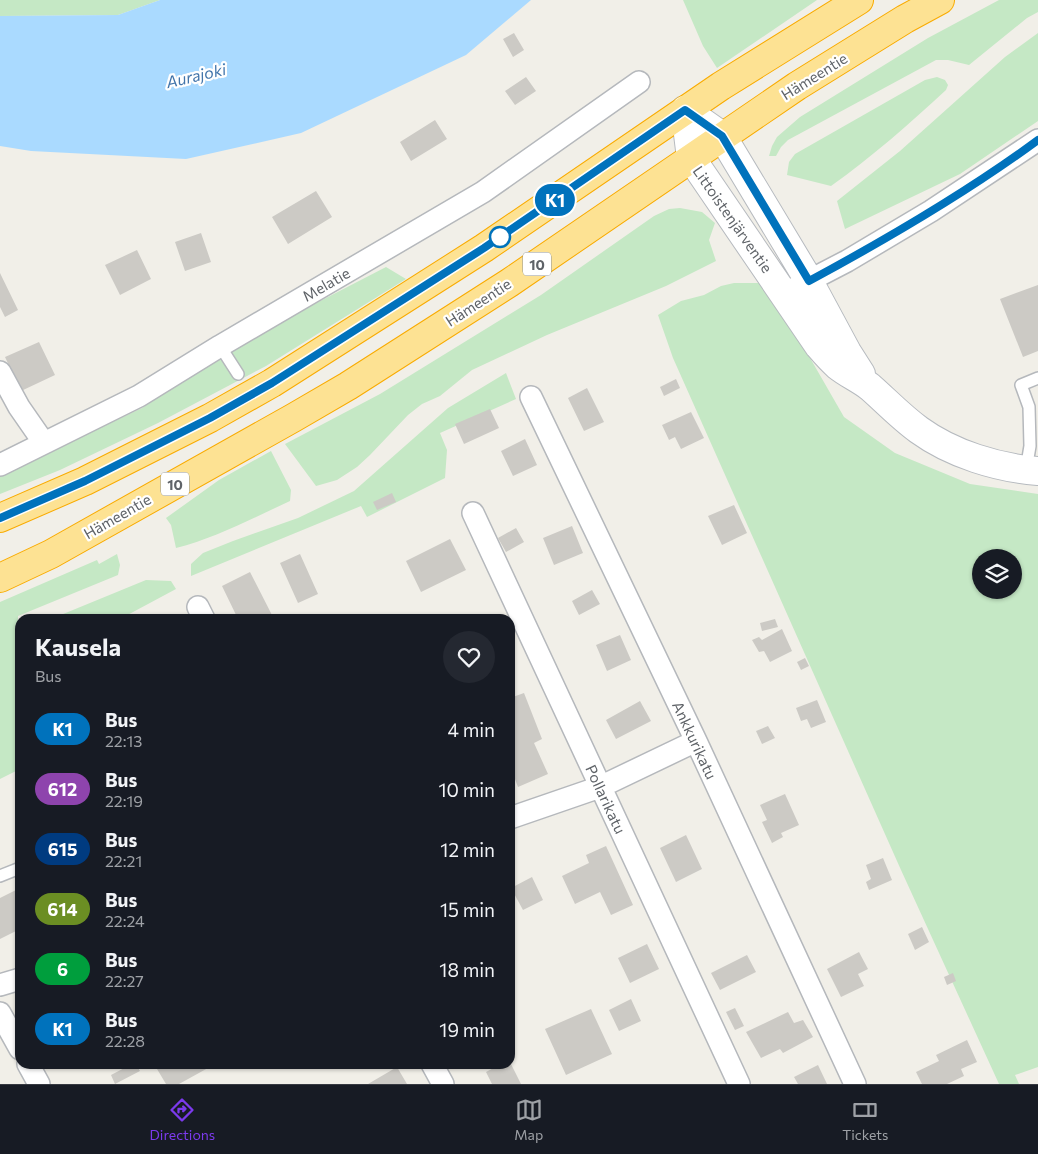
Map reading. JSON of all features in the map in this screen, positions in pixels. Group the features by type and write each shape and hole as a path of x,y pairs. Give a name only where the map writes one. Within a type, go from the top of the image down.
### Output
{"highway":[{"path":"0,518 85,481 210,418 272,383 484,248 685,110 859,0"},
{"name":"Hämeentie","path":"0,578 51,554 348,386 509,283 797,86 905,18 940,0"}],"street":[{"name":"Melatie","path":"0,465 139,396 220,346 483,192 639,82"},
{"name":"Littoistenjärventie","path":"685,110 722,136 809,281 847,352 869,387"},
{"name":"Littoistenjärventie","path":"685,110 691,158 820,346 837,365 869,387 890,407 921,431 951,448 988,462 1032,470"},
{"path":"784,293 809,281 931,211 1038,140"},
{"path":"0,372 19,407 44,443"},
{"name":"Ankkurikatu","path":"531,397 696,742 855,1084"},
{"name":"Pollarikatu","path":"474,514 739,1084"},
{"path":"515,816 600,787 696,742"},
{"path":"0,986 15,981"},
{"path":"0,1013 15,1040"},
{"path":"31,1069 39,1084"},
{"path":"435,1069 443,1084"}],"lane":[{"path":"220,346 238,374"},
{"path":"1032,470 1029,407 1020,385 1038,378"},
{"path":"0,876 15,870"}],"green space":[{"path":"0,0 160,0 118,15 0,16"},
{"path":"683,0 817,0 717,68 703,46"},
{"path":"999,0 1038,0 1038,12 1027,18 969,65 948,60 936,60 788,140 776,156 769,156 777,137 800,117 928,38"},
{"path":"1038,33 1038,121 960,174 845,229 837,201 900,151 1005,57"},
{"path":"937,77 945,80 948,85 946,90 890,140 831,186 787,175 789,162 795,154 925,80"},
{"path":"680,208 702,212 715,223 709,240 716,261 666,286 547,335 472,370 440,396 422,404 408,415 357,467 337,480 316,486 285,444 380,394 541,295 654,216 669,209"},
{"path":"386,267 406,279 266,366 158,423 60,470 0,494 0,475 142,408 235,345"},
{"path":"734,283 763,283 798,337 844,417 895,453 970,484 1038,494 1038,1067 1015,1075 1019,1084 999,1084 901,870 673,358 658,315 681,301 704,295 721,286"},
{"path":"506,373 516,399 440,433 447,450 445,478 367,517 361,506 191,576 191,564 203,553 298,518 354,491 448,408"},
{"path":"271,451 291,490 290,501 220,533 176,548 171,525 166,518 219,480"},
{"path":"117,554 120,565 118,575 23,614 15,614 15,772 0,779 0,602 97,560 99,564"},
{"path":"146,580 171,581 176,589 129,614 63,614"}],"water":[{"name":"Aurajoki","path":"160,0 531,0 466,55 301,133 186,159 31,151 0,146 0,16 118,15"}],"building":[{"path":"514,33 524,50 513,57 503,39"},
{"path":"526,77 536,91 515,105 505,91"},
{"path":"435,120 447,139 411,161 400,142"},
{"path":"316,191 332,217 288,244 272,217"},
{"path":"201,233 211,262 185,271 175,242"},
{"path":"137,250 151,279 120,295 105,265"},
{"path":"0,273 18,310 5,317 0,307"},
{"path":"1038,285 1038,351 1023,357 1000,299"},
{"path":"39,342 55,375 21,391 5,357"},
{"path":"676,379 680,388 664,396 660,387"},
{"path":"587,388 604,422 584,431 568,398"},
{"path":"490,409 499,428 464,444 455,424"},
{"path":"691,412 704,438 681,449 675,437 669,440 662,425"},
{"path":"525,439 537,465 513,476 501,451"},
{"path":"392,493 396,502 377,510 373,502"},
{"path":"734,505 747,533 722,545 708,516"},
{"path":"572,526 583,553 554,565 543,538"},
{"path":"516,528 524,542 506,552 498,538"},
{"path":"450,539 466,570 421,592 406,561"},
{"path":"300,554 318,594 298,603 280,563"},
{"path":"250,572 271,614 236,614 222,586"},
{"path":"592,590 600,604 579,615 572,601"},
{"path":"775,619 778,627 762,631 760,623"},
{"path":"782,629 792,651 770,662 764,651 759,652 752,640 759,637 762,640"},
{"path":"620,635 631,660 607,671 596,645"},
{"path":"805,658 809,666 801,670 797,662"},
{"path":"524,693 542,739 534,743 548,774 518,787 515,779 515,696"},
{"path":"817,700 826,722 811,728 807,719 801,721 796,708"},
{"path":"640,701 651,721 616,739 606,720"},
{"path":"768,726 775,738 762,744 756,731"},
{"path":"785,794 799,825 781,833 783,837 772,843 762,822 767,820 760,805"},
{"path":"686,835 702,869 676,882 660,848"},
{"path":"606,846 633,905 611,915 600,892 575,904 562,876 589,863 586,855"},
{"path":"883,858 892,880 869,890 866,882 871,879 866,865"},
{"path":"532,877 543,900 523,910 515,895 515,886"},
{"path":"15,890 15,932 0,939 0,898"},
{"path":"922,927 929,942 915,950 908,934"},
{"path":"647,944 659,969 630,983 618,958"},
{"path":"859,952 868,969 858,974 864,986 841,997 827,969"},
{"path":"747,955 756,972 720,990 711,973"},
{"path":"953,973 956,981 947,985 944,977"},
{"path":"631,999 641,1021 619,1031 609,1010"},
{"path":"735,1008 744,1026 735,1030 726,1012"},
{"path":"591,1009 612,1054 566,1075 545,1029"},
{"path":"788,1012 794,1023 803,1020 813,1037 783,1053 780,1049 761,1058 746,1032"},
{"path":"967,1040 977,1062 961,1069 964,1076 947,1084 922,1084 916,1072 939,1061 936,1055"},
{"path":"818,1065 827,1084 798,1084 794,1077"},
{"path":"122,1069 139,1069 140,1071 115,1084 111,1075"},
{"path":"157,1069 206,1069 179,1084 166,1084"},
{"path":"394,1069 398,1069 407,1084 368,1084"},
{"path":"492,1069 514,1069 521,1084 492,1084 486,1072"}],"bus line":[{"name":"K1","path":"0,518 85,481 210,418 272,383 484,248 685,110 722,136 809,281 847,261 931,211 1038,140"}]}
